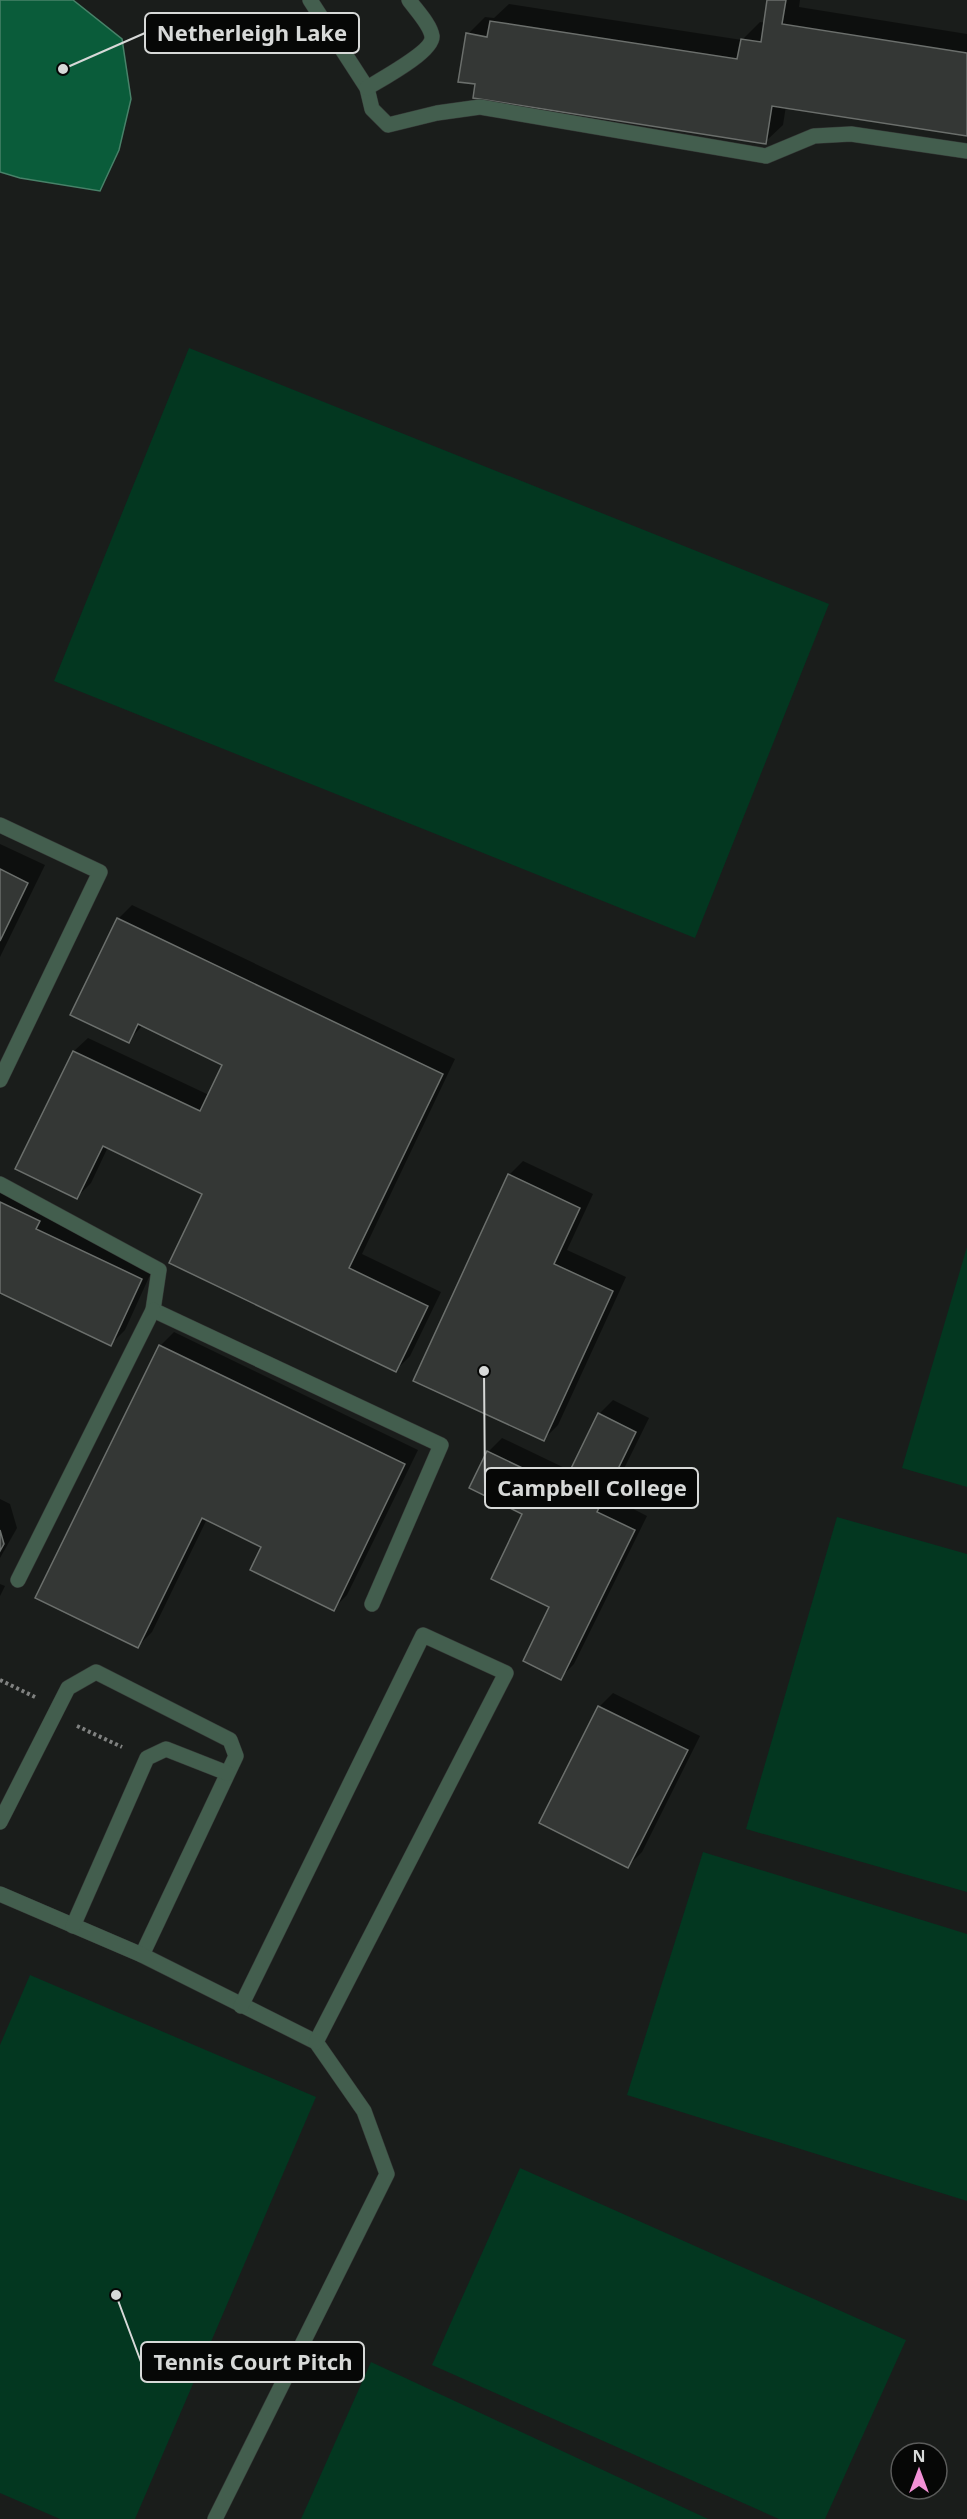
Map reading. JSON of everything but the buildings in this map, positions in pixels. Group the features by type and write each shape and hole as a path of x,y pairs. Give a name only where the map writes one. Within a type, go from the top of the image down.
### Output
{"lane":[{"path":"310,0 367,88 372,109 388,125 436,113 480,107 766,156 814,136 851,134 967,151"},
{"path":"367,88 422,52 432,41 432,33 409,0"},
{"path":"0,825 100,872 0,1080"},
{"path":"0,1184 159,1270 153,1310 18,1580"},
{"path":"153,1310 441,1445 372,1604"},
{"path":"241,2006 423,1635 506,1673 316,2042"},
{"path":"0,1822 68,1688 96,1672 230,1740 236,1756 142,1955"},
{"path":"73,1926 147,1758 166,1749 228,1773"},
{"path":"0,1894 142,1955 316,2042 364,2110 387,2174 215,2519"}],"shaded area":[{"path":"0,0 73,0 122,39 131,99 119,150 100,191 20,178 0,172"},
{"path":"189,348 829,604 695,938 54,681"},
{"path":"967,1247 967,1487 902,1468"},
{"path":"837,1517 967,1554 967,1892 746,1829"},
{"path":"703,1852 967,1934 967,2201 627,2095"},
{"path":"30,1975 316,2097 135,2519 60,2519 0,2493 0,2045"},
{"path":"520,2168 906,2340 825,2519 779,2519 432,2365"},
{"path":"371,2362 708,2519 301,2519"}],"place":[{"name":"Netherleigh Lake","path":"63,69"},
{"name":"Campbell College","path":"484,1371"},
{"name":"Tennis Court Pitch","path":"116,2295"}]}
